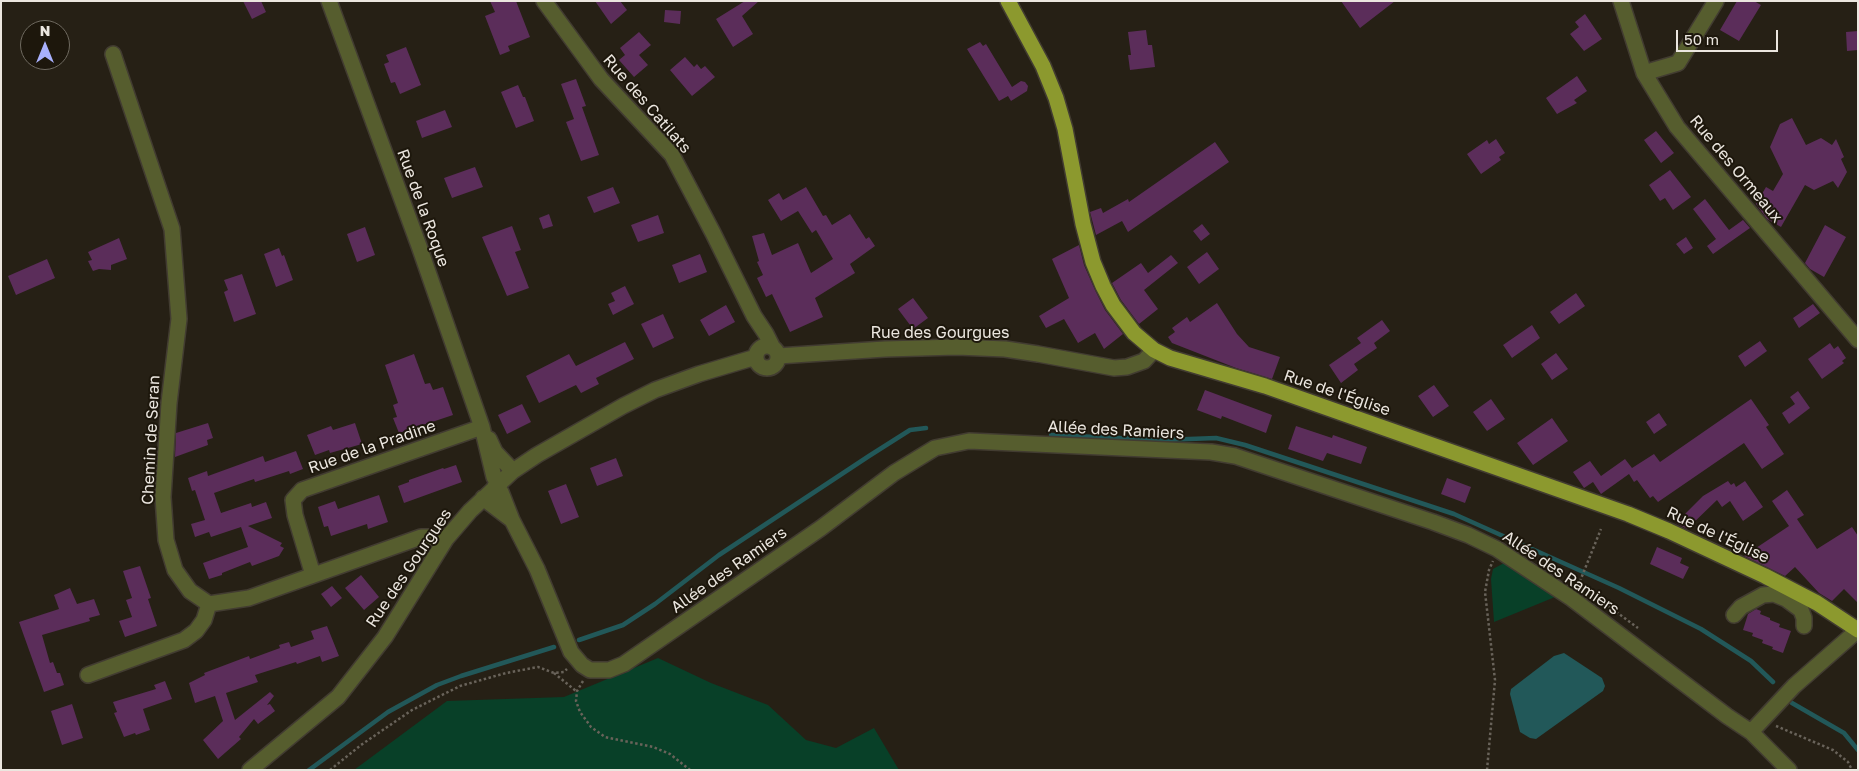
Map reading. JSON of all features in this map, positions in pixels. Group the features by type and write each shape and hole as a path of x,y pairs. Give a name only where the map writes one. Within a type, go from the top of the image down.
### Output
{"main road":[{"name":"Rue de l'Église","path":"1008,1 1043,66 1056,98 1065,128 1093,262 1103,286 1113,305 1134,333 1154,350 1170,358 1265,386 1628,514 1669,531 1789,594 1817,603 1858,630"}],"street":[{"name":"Rue de la Roque","path":"329,1 416,237 482,427 497,485"},
{"name":"Rue des Catilats","path":"544,1 601,79 672,155 754,316 766,334 767,353"},
{"name":"Rue des Ormeaux","path":"1621,1 1648,79 1677,126 1858,340"},
{"path":"1648,79 1678,63 1716,1"},
{"name":"Chemin de Seran","path":"113,54 172,229 179,319 169,403 163,497 166,540 175,570 190,591 209,604"},
{"name":"Rue des Gourgues","path":"250,770 338,697 385,637 446,540 470,510 512,472 623,406 655,390 767,353 957,347 1014,350 1114,368 1126,368 1144,361 1154,350"},
{"name":"Rue de la Roque","path":"482,427 496,452 512,472"},
{"name":"Rue de la Pradine","path":"313,575 295,515 293,500 302,490 482,427"},
{"name":"Allée des Ramiers","path":"590,670 609,670 624,664 821,528 894,473 935,448 969,441 1210,452 1235,456 1433,522 1468,535 1497,549 1571,598 1750,732 1789,770"},
{"path":"497,485 512,520 537,569 572,652 590,670"},
{"path":"483,498 512,520"},
{"path":"88,675 184,640 196,631 204,620 209,604 249,598 421,537 441,537 446,540"},
{"path":"1734,616 1741,607 1763,595 1789,594 1801,610 1804,626"},
{"path":"1750,732 1761,718 1794,686 1858,630"}],"path":[{"path":"1582,578 1601,528"},
{"path":"1487,770 1495,680 1485,592 1489,570 1497,549"},
{"path":"1601,601 1638,628"},
{"path":"554,673 564,672 578,660"},
{"path":"330,770 361,745 412,710 460,686 506,673 538,668 554,673 577,691"},
{"path":"590,670 577,691 576,701 580,712 591,727 605,737 662,750 690,770"},
{"path":"1761,718 1833,750 1848,762 1852,770"}],"green space":[{"path":"1504,563 1511,564 1555,597 1494,622 1491,579 1493,569"},
{"path":"658,658 711,683 768,705 806,740 836,748 874,728 899,770 354,770 447,701 564,697"}],"water":[{"path":"1564,653 1602,678 1605,686 1603,691 1536,739 1530,738 1520,732 1510,694 1511,689 1554,656"}],"building":[{"path":"243,1 261,1 266,12 252,19"},
{"path":"490,1 516,1 530,37 508,46 510,51 500,55 485,16 495,12"},
{"path":"595,1 620,1 627,10 611,24"},
{"path":"745,1 759,1 742,16 753,34 733,47 716,19"},
{"path":"1341,1 1395,1 1360,28"},
{"path":"1737,1 1754,1 1761,5 1739,41 1720,30"},
{"path":"665,10 681,11 680,24 664,22"},
{"path":"1585,14 1602,39 1584,51 1570,34 1579,27 1575,22"},
{"path":"1146,30 1148,45 1152,45 1155,67 1130,70 1128,55 1131,55 1128,32"},
{"path":"1858,31 1858,50 1847,51 1846,32"},
{"path":"639,32 651,45 639,55 648,65 634,77 619,60 625,55 620,48"},
{"path":"980,42 983,46 986,44 1012,87 1021,81 1025,82 1028,86 1027,91 1011,101 1008,96 999,101 967,49"},
{"path":"406,47 421,85 400,94 395,82 391,83 384,64 389,62 386,55"},
{"path":"685,57 694,67 697,64 701,69 705,66 715,77 692,96 670,70"},
{"path":"1577,76 1587,91 1574,100 1577,103 1557,114 1546,98"},
{"path":"576,79 586,106 582,107 599,155 581,161 566,122 574,119 561,84"},
{"path":"518,85 523,97 525,97 534,121 516,128 501,92"},
{"path":"445,110 452,127 422,138 416,121"},
{"path":"1792,118 1806,145 1821,138 1832,145 1836,139 1844,157 1841,159 1847,172 1838,188 1833,181 1814,190 1805,185 1781,227 1767,219 1756,204 1766,187 1773,191 1783,174 1770,147 1780,124"},
{"path":"1656,131 1674,153 1661,163 1644,140"},
{"path":"1496,139 1505,153 1499,157 1501,160 1481,174 1467,154 1487,140 1489,144"},
{"path":"1215,142 1229,162 1128,232 1122,221 1096,235 1090,212 1101,208 1103,213 1128,199 1129,202"},
{"path":"475,167 483,187 452,198 444,178"},
{"path":"1670,170 1691,197 1673,210 1665,198 1660,201 1649,185"},
{"path":"613,187 620,203 594,213 587,197"},
{"path":"806,187 823,216 826,215 832,225 850,214 866,239 869,237 875,246 850,264 855,273 815,298 823,317 790,332 772,294 766,297 757,278 763,275 757,262 759,261 752,236 764,233 772,255 798,243 811,273 833,259 816,230 812,233 798,211 781,221 768,200 779,193 783,200"},
{"path":"1705,199 1729,230 1743,220 1750,228 1713,254 1707,246 1716,239 1693,209"},
{"path":"549,214 553,226 543,229 539,218"},
{"path":"658,215 664,233 638,242 631,225"},
{"path":"1202,224 1210,234 1201,241 1193,231"},
{"path":"1825,225 1846,237 1824,277 1810,269 1805,263"},
{"path":"512,226 521,250 515,252 529,288 507,296 482,237"},
{"path":"365,227 375,255 357,262 347,234"},
{"path":"1686,237 1693,248 1684,254 1676,244"},
{"path":"119,238 127,259 111,265 111,270 99,269 93,271 88,261 92,260 88,252"},
{"path":"1079,245 1084,265 1095,290 1105,310 1123,334 1104,349 1095,333 1078,343 1064,319 1046,328 1039,316 1069,298 1052,259"},
{"path":"279,248 282,256 284,255 293,280 276,287 264,254"},
{"path":"1207,252 1219,269 1199,284 1187,267"},
{"path":"700,254 707,272 679,283 672,265"},
{"path":"1171,255 1178,263 1144,290 1158,309 1139,324 1121,300 1112,283 1141,263 1148,273"},
{"path":"47,259 55,278 16,295 8,276"},
{"path":"242,274 256,314 234,322 224,292 228,290 224,280"},
{"path":"625,286 634,304 613,315 608,304 615,301 611,293"},
{"path":"1576,293 1585,306 1559,324 1550,312"},
{"path":"913,298 928,318 913,329 898,309"},
{"path":"1217,303 1237,334 1249,347 1280,357 1272,379 1236,368 1172,343 1168,337 1175,332 1172,328 1187,317 1190,322"},
{"path":"1813,304 1820,313 1799,328 1793,318"},
{"path":"726,305 735,322 709,336 700,320"},
{"path":"663,314 674,338 653,348 641,324"},
{"path":"1382,320 1390,331 1374,343 1377,348 1354,364 1358,370 1341,383 1329,365 1361,343 1357,338"},
{"path":"1532,325 1540,338 1512,358 1503,345"},
{"path":"1760,341 1767,351 1745,367 1738,356"},
{"path":"625,342 634,359 596,378 599,384 581,393 576,385 539,403 526,376 569,354 576,366"},
{"path":"1830,343 1834,349 1838,346 1846,358 1842,361 1844,363 1822,379 1808,359"},
{"path":"1556,353 1568,369 1552,380 1541,364"},
{"path":"414,354 425,384 430,383 433,390 443,387 453,415 399,433 393,418 397,417 393,405 398,403 385,365"},
{"path":"1434,385 1449,406 1433,417 1418,396"},
{"path":"1205,390 1272,415 1266,433 1222,416 1221,419 1197,410"},
{"path":"1798,391 1810,408 1789,424 1782,413 1795,404 1790,397"},
{"path":"1491,399 1505,419 1487,431 1473,412"},
{"path":"1751,399 1769,425 1766,427 1784,454 1762,469 1744,443 1658,502 1653,496 1650,498 1637,480 1634,482 1629,474 1601,494 1593,482 1584,488 1573,472 1590,461 1601,476 1625,459 1632,468 1654,454 1660,462"},
{"path":"522,404 531,422 507,434 498,415"},
{"path":"1659,413 1667,425 1654,434 1646,422"},
{"path":"1552,418 1568,441 1533,465 1517,443"},
{"path":"208,423 213,438 207,440 208,445 175,457 176,433"},
{"path":"355,423 362,444 330,453 329,450 315,455 307,435 331,426 333,430"},
{"path":"1296,426 1332,438 1333,435 1367,447 1361,464 1327,453 1323,461 1288,449"},
{"path":"296,451 303,469 290,474 289,471 255,482 254,479 214,493 221,513 251,503 252,507 266,502 272,518 248,526 282,543 280,546 284,548 279,556 252,566 250,562 209,579 203,563 248,547 241,527 211,537 209,532 195,537 191,524 205,520 195,490 192,491 188,478 207,471 208,476 263,456 265,462"},
{"path":"616,458 623,476 597,486 590,468"},
{"path":"456,465 462,482 404,503 398,486 409,482 409,480"},
{"path":"1447,478 1471,487 1465,503 1441,494"},
{"path":"1728,481 1731,485 1734,483 1736,487 1745,481 1763,507 1743,521 1730,501 1722,507 1717,500 1687,529 1676,523 1703,496"},
{"path":"566,484 579,517 561,524 548,491"},
{"path":"1787,490 1804,515 1797,519 1817,549 1852,527 1858,536 1858,603 1844,589 1832,601 1819,593 1795,567 1785,576 1744,556 1789,526 1772,501"},
{"path":"379,495 388,522 368,529 367,524 331,536 328,526 324,527 318,507 335,501 338,509"},
{"path":"1657,547 1682,558 1680,563 1689,567 1683,579 1650,564"},
{"path":"140,566 151,598 148,599 157,626 125,637 119,621 132,617 126,600 132,598 123,571"},
{"path":"361,575 379,597 364,610 345,588"},
{"path":"332,586 342,598 331,607 321,594"},
{"path":"70,588 77,604 94,599 100,615 89,618 90,621 42,635 50,663 53,662 57,673 60,673 64,685 44,692 19,622 59,609 54,595"},
{"path":"1756,609 1761,611 1760,614 1780,624 1779,627 1791,631 1783,653 1762,643 1763,640 1752,636 1753,633 1743,630 1748,614"},
{"path":"327,626 339,656 322,662 320,656 255,675 258,682 226,693 235,720 270,692 274,696 267,705 270,704 275,711 258,724 254,719 239,737 241,739 218,759 203,740 223,721 215,696 195,703 189,683 205,675 204,673 249,656 250,659 280,648 279,645 289,642 291,647 314,639 311,631"},
{"path":"165,681 172,699 143,709 150,730 124,737 114,713 117,712 113,702 156,689 154,685"},
{"path":"72,704 83,738 62,745 51,711"}],"waterway":[{"path":"579,640 623,625 655,604 719,555 869,456 910,430 926,428"},
{"path":"1051,435 1163,440 1216,438 1245,445 1454,514 1619,588 1701,629 1751,661 1773,682"},
{"path":"309,770 388,712 437,685 554,647"},
{"path":"1792,703 1844,733 1858,750"}]}
